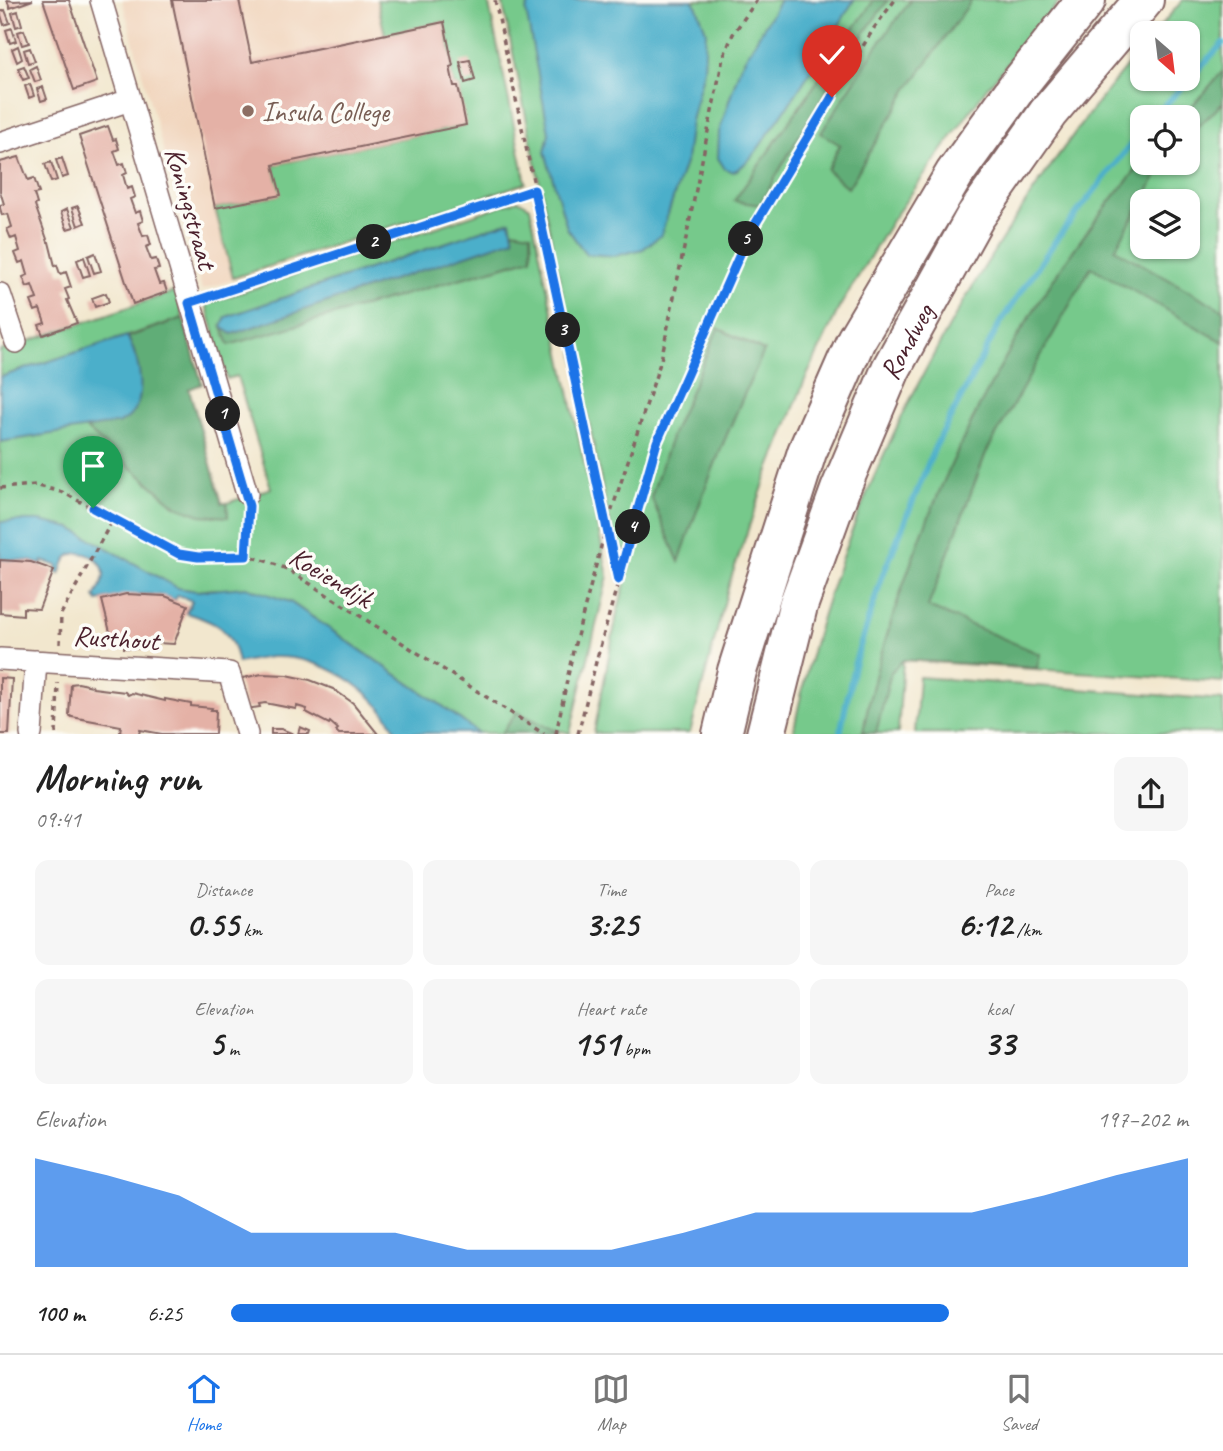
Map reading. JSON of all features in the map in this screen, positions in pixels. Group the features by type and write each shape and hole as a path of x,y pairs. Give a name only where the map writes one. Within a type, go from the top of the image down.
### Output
{"highway":[{"name":"Rondweg","path":"722,733 737,671 807,452 856,340 955,173 1017,87 1086,0"},
{"name":"Rondweg","path":"766,733 798,606 841,489 891,369 975,217 1048,113 1144,0"},
{"path":"708,733 737,671"}],"street":[{"name":"Koningstraat","path":"101,0 247,494"},
{"path":"0,142 130,100"},
{"path":"0,294 16,342"},
{"name":"Rusthout","path":"0,659 229,673 247,733"},
{"path":"31,733 36,661"}],"path":[{"path":"495,0 618,580"},
{"path":"556,733 573,651 606,528 661,360 723,58 733,34 757,0"},
{"path":"578,733 657,442 748,236 874,28 895,0"},
{"path":"189,303 534,190"},
{"name":"Koeiendijk","path":"0,488 35,485 62,492 179,554 198,557 246,556 266,560 287,569 544,733"},
{"path":"246,556 250,521 247,494"},
{"path":"86,572 113,519"}],"shaded area":[{"path":"122,0 488,0 526,183 202,290"}],"green space":[{"path":"377,0 488,0 526,183 233,278 215,208 280,195 273,165 465,125 458,86 454,86 450,67 453,66 444,22 385,35"},
{"path":"502,0 1061,0 986,89 893,219 839,308 805,380 766,478 730,581 690,733 594,733 617,614 632,555 619,544 616,554"},
{"path":"874,0 888,0 821,101 760,205 734,201"},
{"path":"911,0 972,0 908,89 848,188 827,170 840,145 821,133 877,46"},
{"path":"1183,0 1223,0 1223,682 903,660 898,733 793,734 808,667 849,537 904,412 935,351 1005,234 1106,92 1130,63 1130,91 1200,91 1200,21 1165,21"},
{"path":"1223,71 1223,103 1200,125 1200,105 1193,105"},
{"path":"1132,175 1157,175 1149,189 1130,189 1130,223 1115,249 1223,310 1223,342 1091,267 986,453 928,607 1040,654 1037,668 903,660 891,672 876,733 863,733 873,683 898,600 943,483 999,369 1031,314 1103,210"},
{"path":"518,200 530,207 608,576 570,733 548,728 517,712 502,733 478,733 290,602 214,589 197,591 178,588 71,528 0,522 0,442 85,428 176,506 228,517 227,503 271,488 237,376 227,379 206,304","holes":["510,221 513,239 232,334 222,327 226,317"]},
{"path":"513,230 531,233 532,258 229,345 222,327 232,334 513,239"},
{"path":"176,291 183,318 0,377 0,351"},
{"path":"183,318 202,384 189,389 222,503 227,503 228,517 200,515 176,506 85,428 120,423 140,392 137,359 128,337"},
{"path":"718,328 764,351 718,455 679,562 651,497 672,434"},
{"path":"919,677 1223,700 1223,733 915,733"},
{"path":"517,712 560,733 502,733"}],"water":[{"path":"531,0 692,0 697,7 706,31 704,70 691,121 686,160 661,235 643,249 615,256 586,254 567,228 545,152 549,133 526,11"},
{"path":"780,0 854,0 761,144 749,160 733,172 725,169 718,158 719,132 740,67"},
{"path":"510,221 514,239 232,334 222,327 226,317"},
{"path":"127,336 136,358 140,383 140,395 130,416 120,423 0,442 0,377"},
{"path":"40,521 71,528 178,588 197,591 246,587 290,602 478,733 397,733 375,702 361,689 327,668 290,658 271,657 238,663 227,635 214,624 186,613 192,601 178,595 175,600 147,594 98,601 95,597 104,576 101,564 91,556 72,554 67,558 60,574 56,572 58,566 43,561 41,565 30,561 0,559 0,522"}],"building":[{"path":"7,0 14,1 33,0 10,8"},
{"path":"43,0 69,0 97,82 74,90"},
{"path":"172,0 239,0 252,62 444,22 454,86 458,86 466,125 273,165 281,195 215,208"},
{"path":"5,10 10,23 4,25 0,12"},
{"path":"18,11 22,25 16,27 12,13"},
{"path":"12,28 16,41 10,43 6,30"},
{"path":"24,30 29,43 22,45 18,32"},
{"path":"18,46 22,59 17,62 12,49"},
{"path":"30,48 35,61 28,63 24,50"},
{"path":"470,60 475,80 465,83 460,62"},
{"path":"24,66 29,78 23,80 18,68"},
{"path":"36,66 41,80 35,82 30,69"},
{"path":"30,84 34,96 29,98 25,86"},
{"path":"43,87 47,99 41,101 37,89"},
{"path":"108,126 119,149 114,151 119,165 124,163 127,173 123,175 127,189 132,187 135,197 130,199 135,213 140,211 143,221 138,223 143,236 148,235 151,245 146,247 151,260 156,259 159,269 154,270 159,284 164,283 167,292 133,304 79,136"},
{"path":"19,157 28,180 34,178 39,193 34,194 35,205 55,266 57,265 60,274 66,272 71,287 65,289 69,299 67,300 77,323 43,335 39,325 45,323 40,309 35,311 31,301 37,299 32,285 27,287 23,277 28,275 24,261 19,263 15,253 20,251 16,237 11,239 7,229 12,227 8,214 2,215 0,208 0,205 4,204 0,191 0,162"},
{"path":"62,158 68,176 62,178 56,160"},
{"path":"51,162 57,180 51,182 45,164"},
{"path":"78,206 85,223 78,226 72,208"},
{"path":"67,209 74,227 67,229 61,212"},
{"path":"95,253 101,271 94,273 88,256"},
{"path":"84,257 90,275 83,277 77,260"},
{"path":"106,293 109,302 95,307 92,298"},
{"path":"0,560 31,562 54,570 39,609 23,608 23,615 0,613"},
{"path":"126,594 165,596 188,605 174,644 157,643 157,649 124,648 124,641 112,640 102,600"},
{"path":"262,674 287,675 333,689 353,703 378,734 339,734 336,731 338,729 330,722 329,724 306,712 307,709 297,706 296,709 265,703 259,704 260,707 246,709 238,679"},
{"path":"0,678 12,679 9,734 0,734"},
{"path":"71,684 125,692 128,695 132,693 212,708 211,710 216,710 215,734 162,734 140,730 139,734 128,734 120,732 121,726 72,717 69,715"},
{"path":"300,727 310,731 309,734 298,734"},
{"path":"271,729 281,729 294,734 271,734"}],"waterway":[{"path":"1165,105 1223,43"},
{"path":"840,734 854,665 882,577 935,447 1000,323 1058,237 1130,146"}],"place":[{"name":"Insula College","path":"248,111"}],"route":[{"path":"93,508 179,554 198,557 246,556 250,521 247,494 189,303 534,190 618,580 657,442 748,236 832,97"}]}
